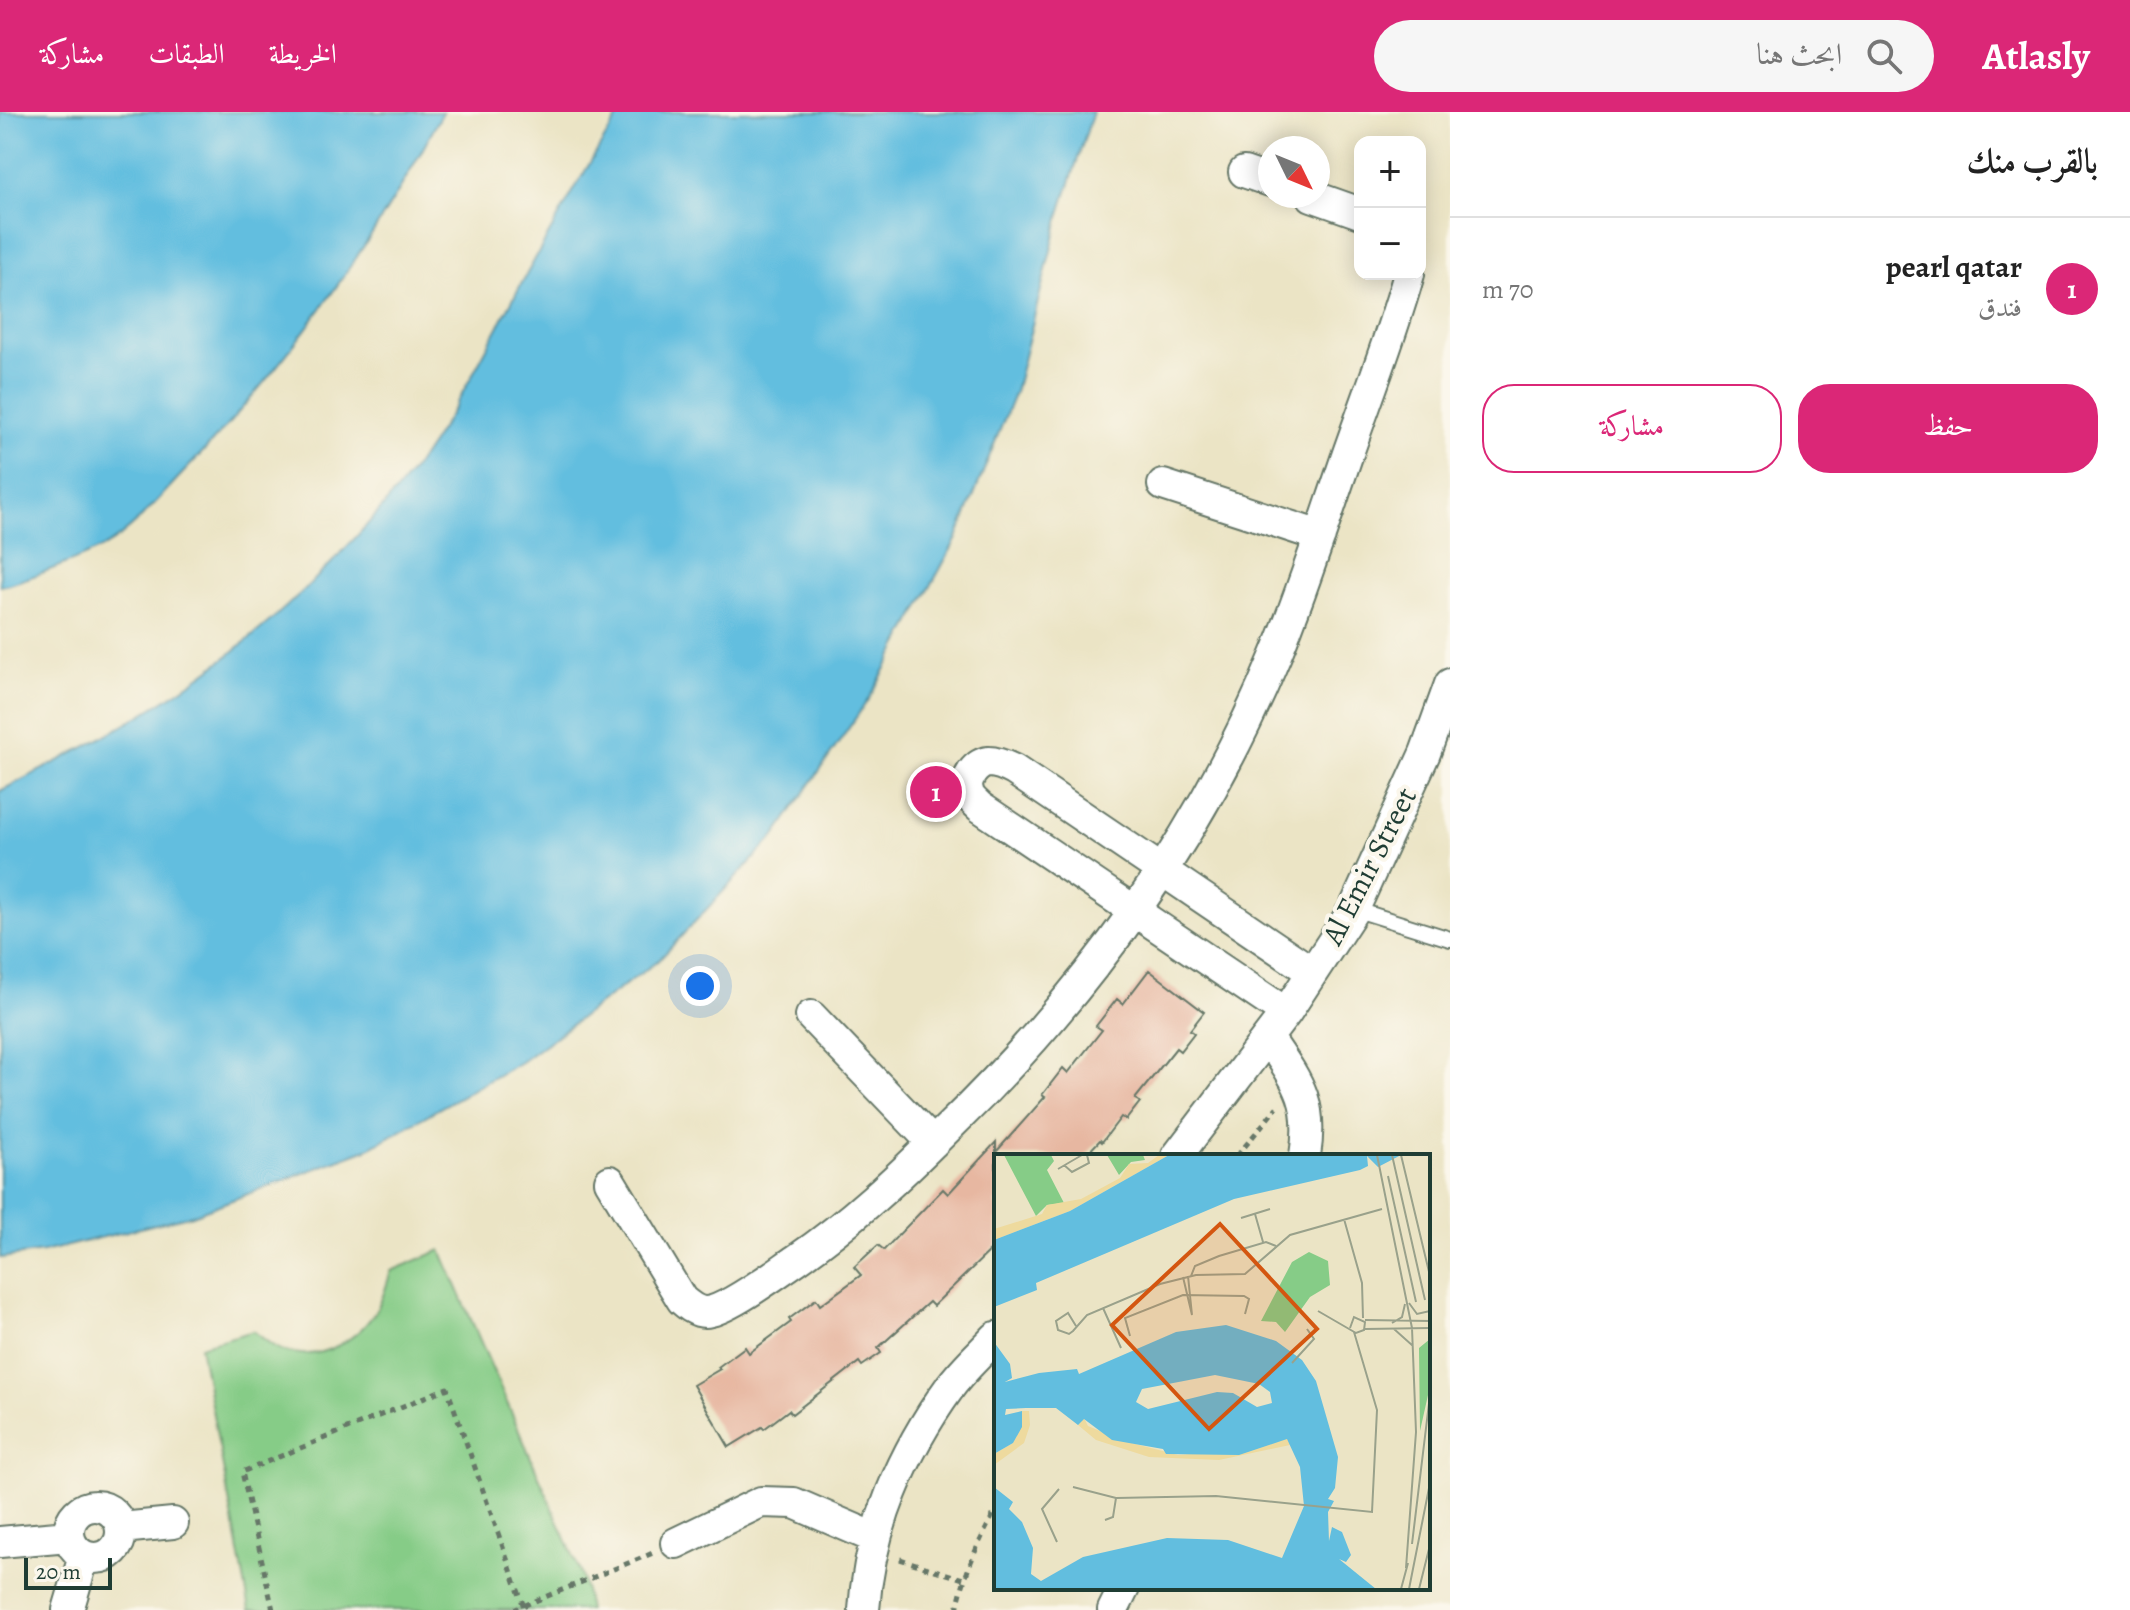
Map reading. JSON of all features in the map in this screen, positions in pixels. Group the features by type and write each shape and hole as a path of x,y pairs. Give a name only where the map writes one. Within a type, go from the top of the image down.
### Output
{"street":[{"path":"1330,202 1354,211"},
{"path":"610,1181 682,1300 700,1312 708,1312 751,1290 855,1216 984,1093 1081,985 1206,801 1248,718 1276,656 1320,536 1407,280"},
{"path":"1163,485 1320,536"},
{"name":"Al Emir Street","path":"1179,1154 1286,1013 1354,909 1425,753 1450,684"},
{"path":"1286,1013 980,807 968,792 970,774 982,763 991,762 1014,770 1312,972"},
{"path":"811,1016 933,1143"},
{"path":"1268,1038 1297,1081 1307,1107 1305,1154"},
{"path":"864,1610 874,1544 909,1451 951,1385 994,1339"},
{"path":"676,1543 761,1502 794,1503 874,1544"},
{"path":"0,1542 77,1546 103,1558 118,1546 121,1528 111,1510 91,1506 74,1517 77,1546 68,1610"},
{"path":"121,1528 173,1523"},
{"path":"1113,1610 1123,1590"}],"lane":[{"path":"1354,909 1450,939"}],"path":[{"path":"1239,1154 1297,1081"},
{"path":"273,1610 242,1472 447,1388 525,1608"},
{"path":"957,1610 963,1579 994,1514"},
{"path":"513,1610 525,1608 676,1543"},
{"path":"874,1544 963,1579"}],"green space":[{"path":"441,1250 582,1576 589,1610 250,1610 200,1346 253,1331 272,1345 298,1354 312,1354 338,1346 370,1319 380,1303 391,1271"}],"water":[{"path":"0,112 443,112 357,256 292,347 257,391 156,502 128,530 107,545 54,568 0,586"},
{"path":"621,112 1093,112 1062,207 1015,392 956,540 870,697 774,837 660,959 521,1062 367,1149 192,1215 43,1252 0,1258 0,791 113,731 211,669 275,617 364,528 391,498 440,431"}],"building":[{"path":"1149,970 1204,1012 1190,1030 1194,1033 1180,1051 1176,1048 1135,1099 1140,1102 1126,1120 1121,1117 1102,1142 1100,1140 1087,1154 994,1154 994,1247 933,1306 929,1302 878,1348 881,1353 862,1366 859,1362 792,1414 789,1410 764,1429 762,1427 729,1447 693,1385 720,1369 718,1367 745,1347 749,1353 816,1299 820,1305 861,1275 854,1267 878,1245 884,1250 943,1189 948,1194 996,1142 996,1152 1045,1097 1042,1095 1063,1068 1068,1073 1102,1030 1096,1026 1117,999 1123,1004"}],"place":[{"name":"pearl qatar","path":"936,792"}]}
